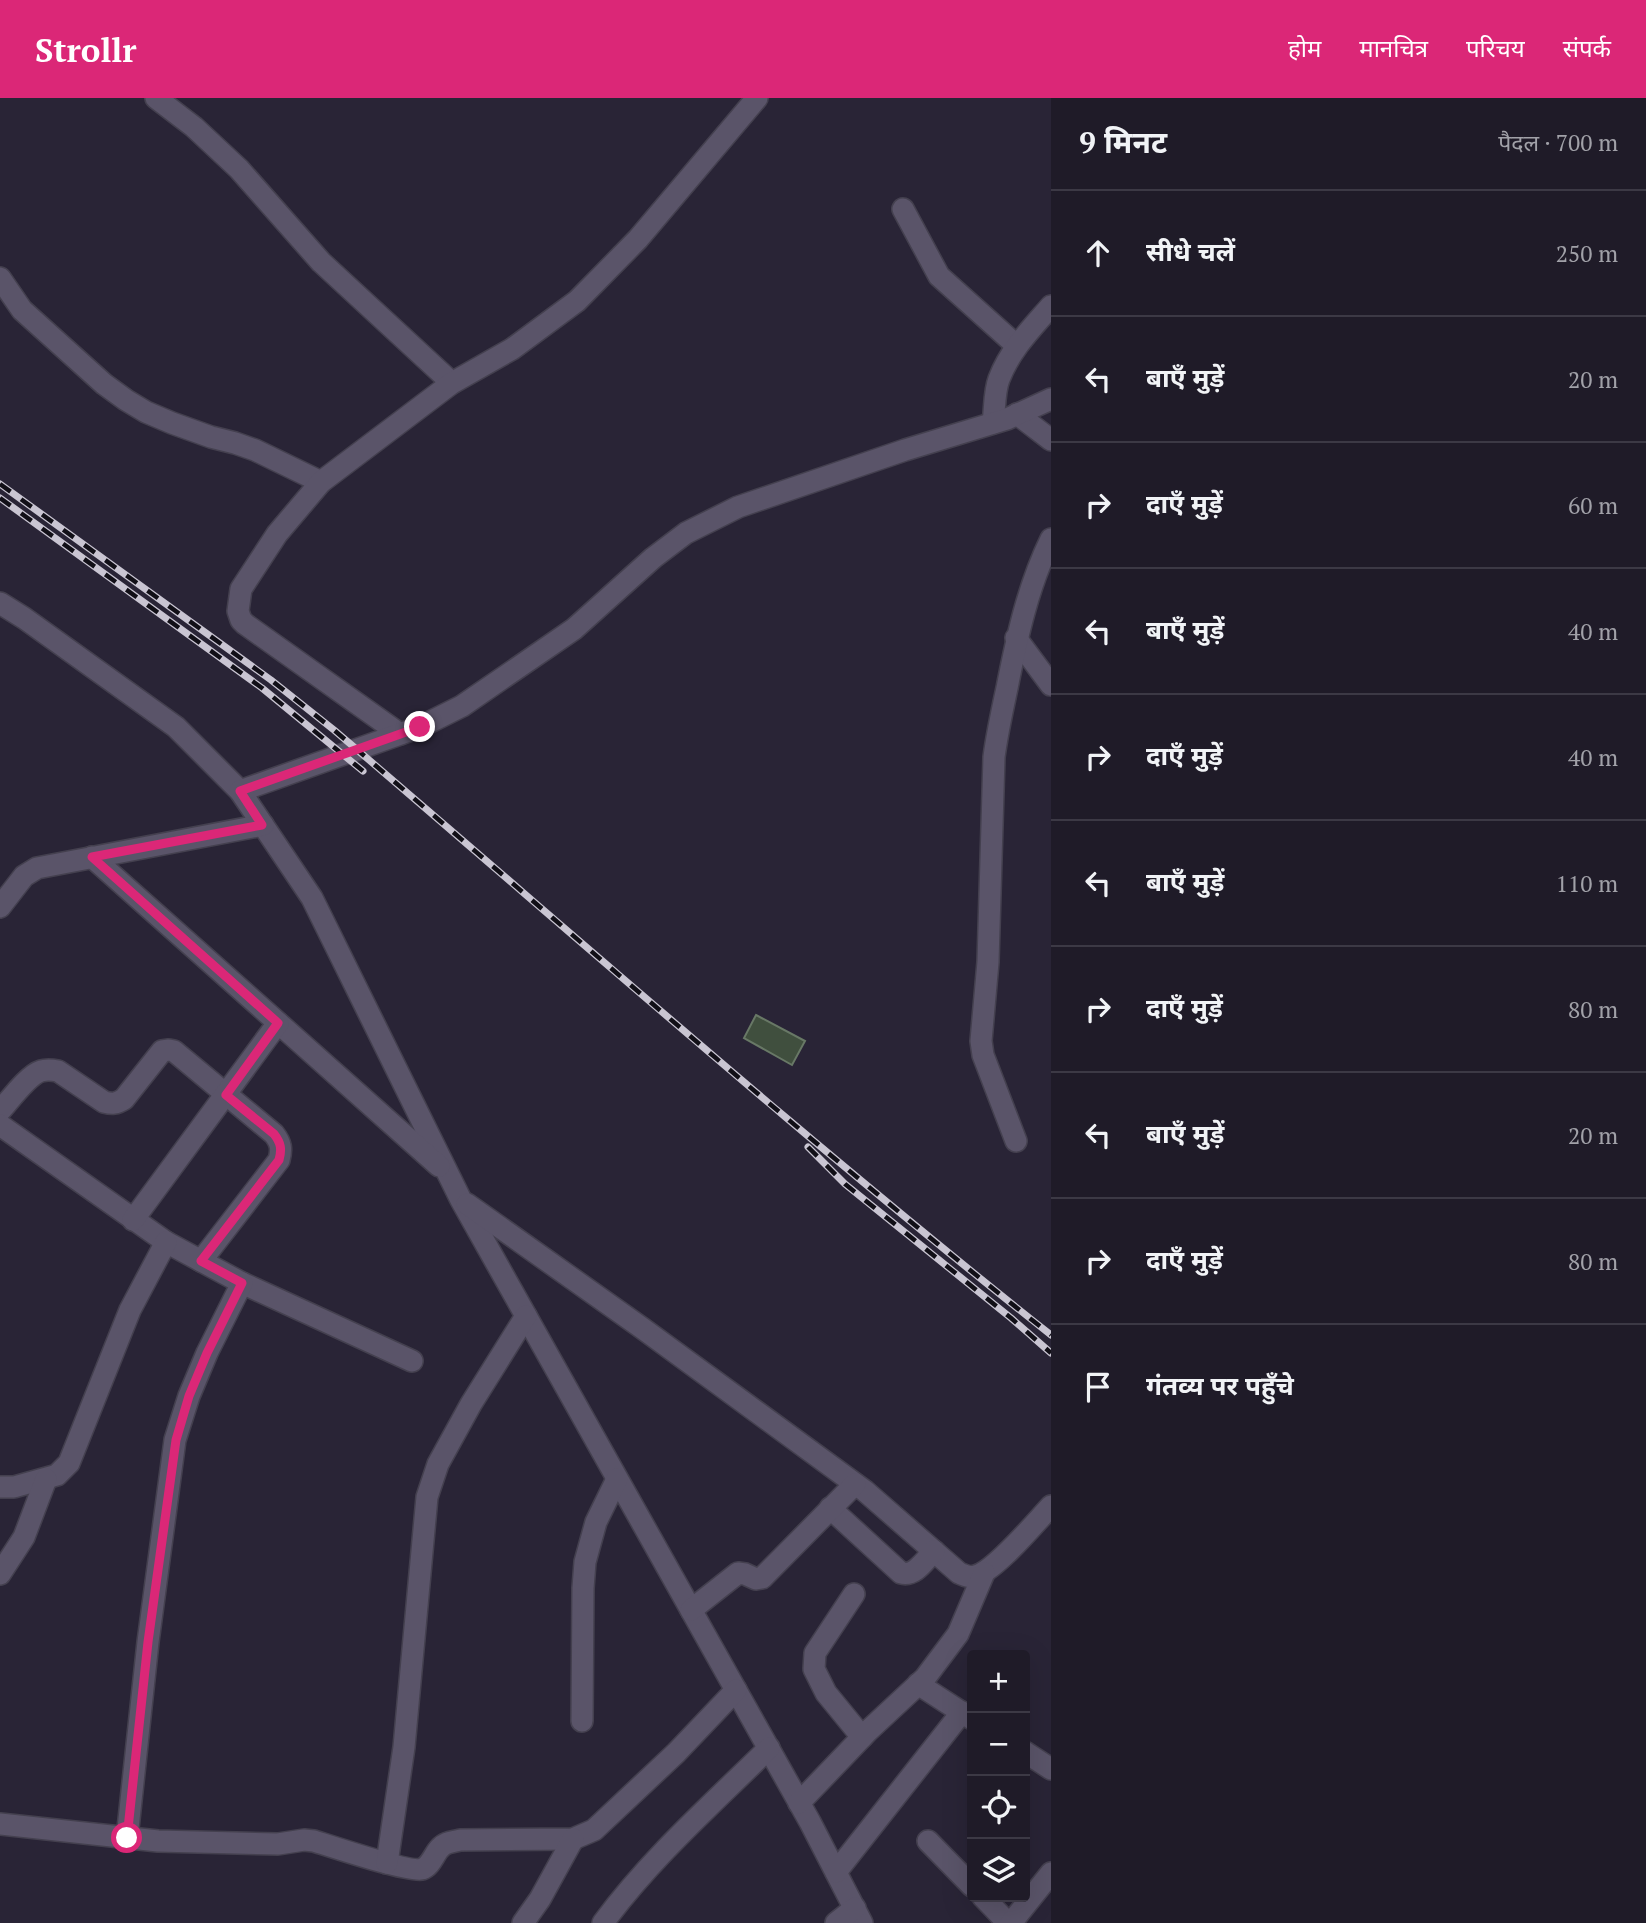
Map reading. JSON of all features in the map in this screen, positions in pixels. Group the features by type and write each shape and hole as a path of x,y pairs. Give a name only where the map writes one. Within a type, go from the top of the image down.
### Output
{"street":[{"path":"156,98 194,127 239,169 321,261 452,383"},
{"path":"400,734 245,624 238,611 241,589 278,534 321,482 452,383 512,349 577,301 638,239 757,98"},
{"path":"903,209 939,275 1016,345"},
{"path":"0,278 22,310 104,384 126,400 146,412 211,437 255,450 321,482"},
{"path":"993,423 998,380 1016,345 1051,306"},
{"path":"240,791 420,727 462,706 575,629 653,558 686,533 738,507 993,423 1051,399"},
{"path":"1017,414 1051,440"},
{"path":"1016,1142 983,1055 981,1041 988,962 994,757 1016,639 1035,576 1051,539"},
{"path":"0,603 176,727 240,791 312,898 461,1200 769,1748 858,1915 836,1923"},
{"path":"1016,639 1051,685"},
{"path":"0,907 23,876 37,868 262,825"},
{"path":"92,857 448,1174"},
{"path":"133,1220 278,1023"},
{"path":"0,1111 32,1076 50,1069 58,1071 104,1102 118,1103 124,1100 162,1051 174,1051 280,1141 279,1160 201,1261"},
{"path":"0,1125 166,1242 242,1283 412,1361"},
{"path":"461,1200 855,1484 959,1573 973,1577 984,1573 1051,1506"},
{"path":"0,1487 14,1487 46,1479 57,1475 69,1463 130,1310 166,1242"},
{"path":"127,1838 148,1642 176,1440 189,1396 242,1283"},
{"path":"387,1863 404,1747 427,1497 438,1464 471,1404 527,1317"},
{"path":"0,1574 24,1537 46,1479"},
{"path":"582,1721 585,1562 596,1522 617,1479"},
{"path":"691,1610 738,1573 756,1579 762,1578 855,1484"},
{"path":"830,1508 901,1573 913,1573 934,1551"},
{"path":"799,1803 862,1737 918,1684 944,1654 958,1634 984,1573"},
{"path":"854,1594 815,1653 814,1669 826,1693 862,1737"},
{"path":"836,1872 967,1716 918,1684"},
{"path":"0,1824 158,1841 261,1844 314,1841 419,1870 425,1868 440,1848 460,1840 573,1839 594,1830 676,1753 736,1690"},
{"path":"603,1923 668,1848 769,1748"},
{"path":"1030,1755 1051,1769"},
{"path":"523,1923 540,1899 573,1839"},
{"path":"928,1841 967,1881"},
{"path":"988,1902 1010,1923 1051,1873"}],"building":[{"path":"756,1015 805,1041 792,1065 744,1038"}],"railway":[{"path":"0,484 271,680 334,730 779,1112 1051,1335"},
{"path":"0,498 262,688 363,771"},
{"path":"808,1147 845,1184 1051,1353"}],"route":[{"path":"127,1838 148,1642 176,1440 189,1396 207,1353 242,1283 201,1261 279,1160 281,1150 280,1141 274,1134 226,1095 278,1023 92,857 262,825 240,791 420,727"}]}
